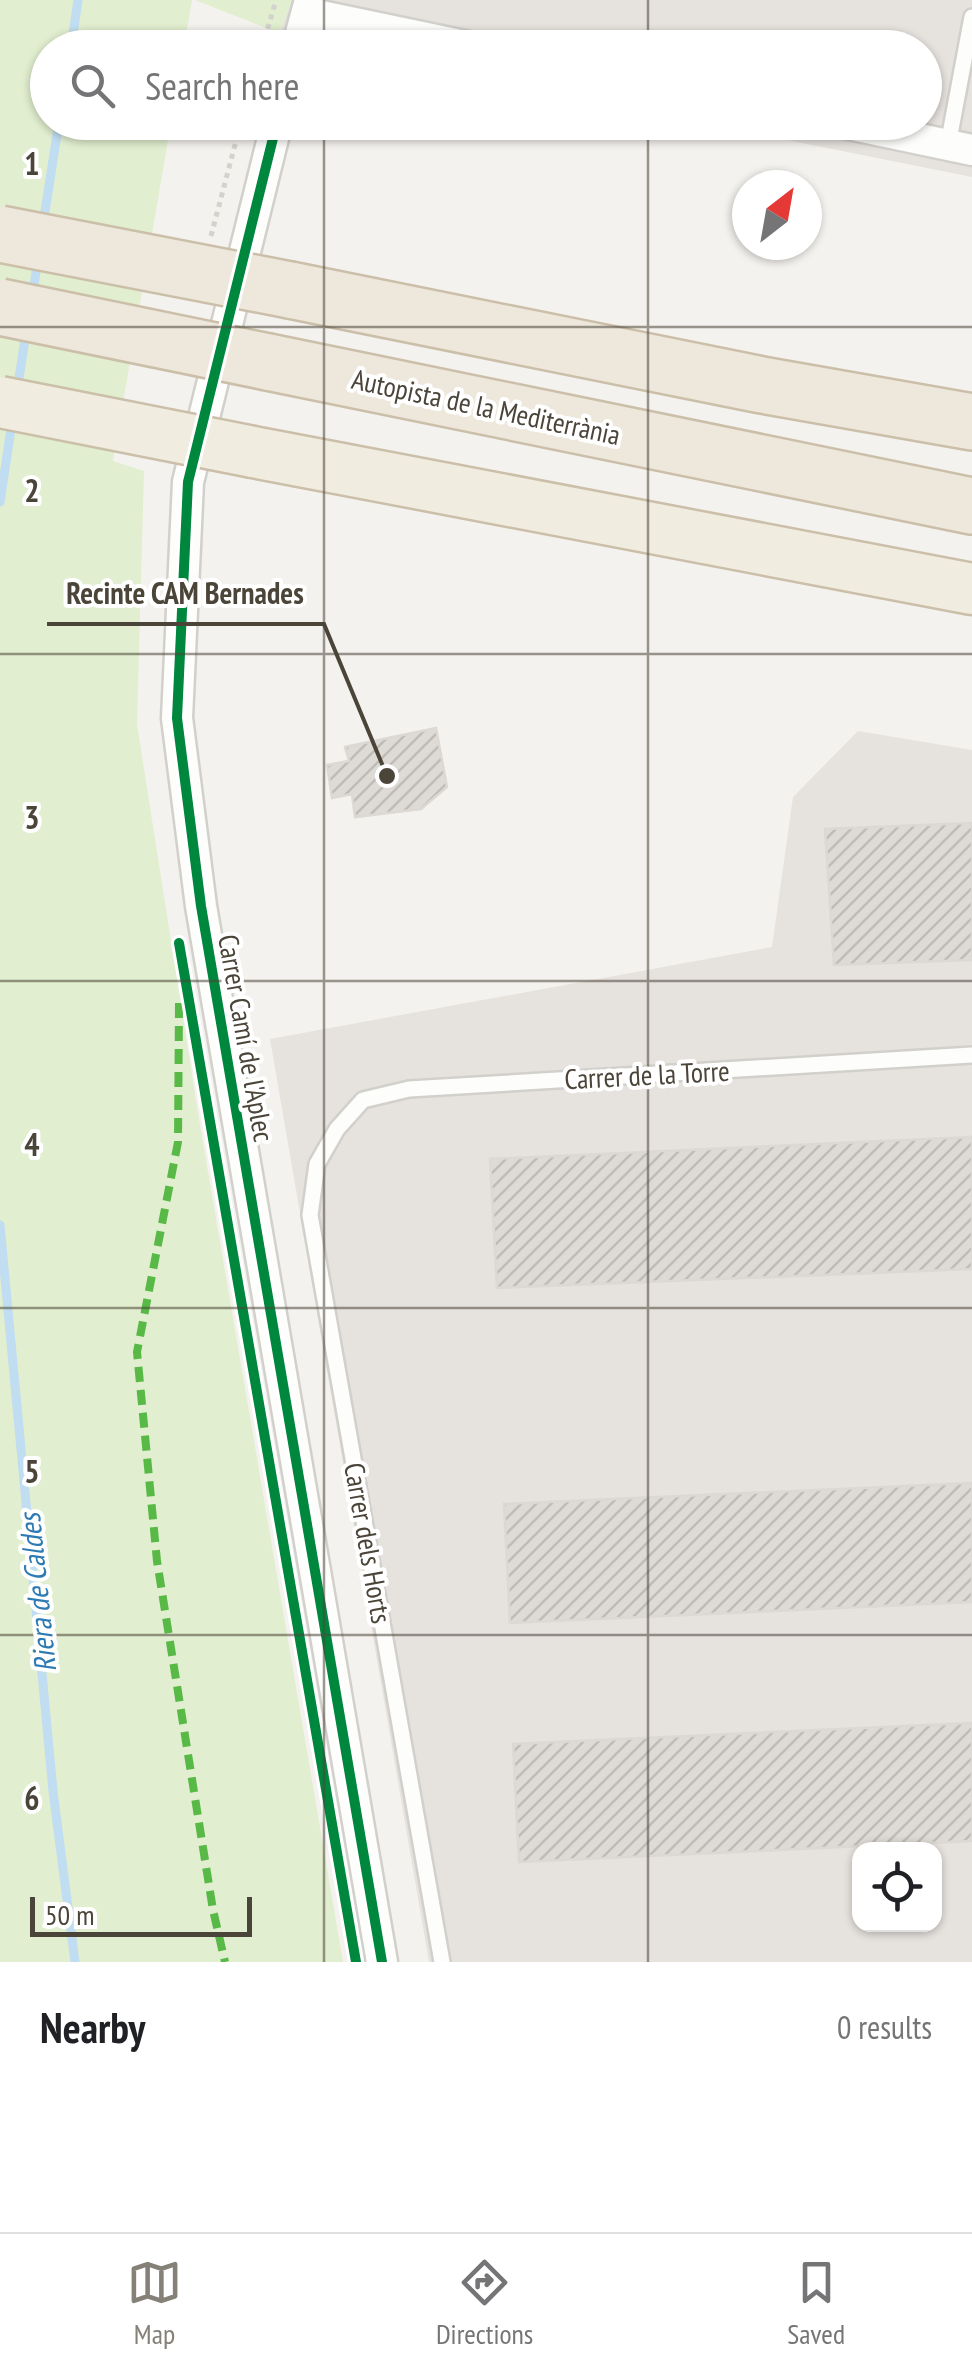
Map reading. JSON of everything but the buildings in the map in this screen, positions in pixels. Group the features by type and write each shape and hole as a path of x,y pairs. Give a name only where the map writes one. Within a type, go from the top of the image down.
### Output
{"highway":[{"path":"0,234 762,385 972,422"},
{"name":"Autopista de la Mediterrània","path":"0,307 972,506"},
{"path":"0,402 972,589"}],"street":[{"path":"308,7 401,30"},
{"name":"Carrer Camí de l'Aplec","path":"273,140 188,482 178,718 200,906 382,1962"},
{"path":"926,140 960,147"}],"lane":[{"path":"960,147 972,17"},
{"name":"Carrer de la Torre","path":"337,1129 363,1100 409,1089 972,1055"},
{"name":"Carrer dels Horts","path":"337,1129 316,1164 310,1215 442,1962"}],"path":[{"path":"267,30 276,0"}],"shaded area":[{"path":"292,0 972,0 972,177 787,140 942,140 942,30 280,30"},
{"path":"858,731 972,750 972,1962 429,1962 270,1039 772,947 793,797"}],"green space":[{"path":"0,0 192,0 187,30 30,30 30,140 168,140 113,461 144,471 137,724 198,1113 343,1962 0,1962"},
{"path":"195,0 292,0 280,30"}],"waterway":[{"name":"Riera de Caldes","path":"74,30 78,0"},
{"name":"Riera de Caldes","path":"43,224 56,140"},
{"name":"Riera de Caldes","path":"32,298 38,259"},
{"name":"Riera de Caldes","path":"17,391 26,333"},
{"name":"Riera de Caldes","path":"0,502 12,422"},
{"name":"Riera de Caldes","path":"0,1225 53,1791 75,1962"}],"marked path":[{"path":"179,1003 178,1142 137,1352 157,1561 213,1910 225,1962"}],"cycle path":[{"path":"273,140 188,482 177,718 201,906 382,1962"},
{"path":"179,943 356,1962"}],"place":[{"name":"Recinte CAM Bernades","path":"387,776"}]}
